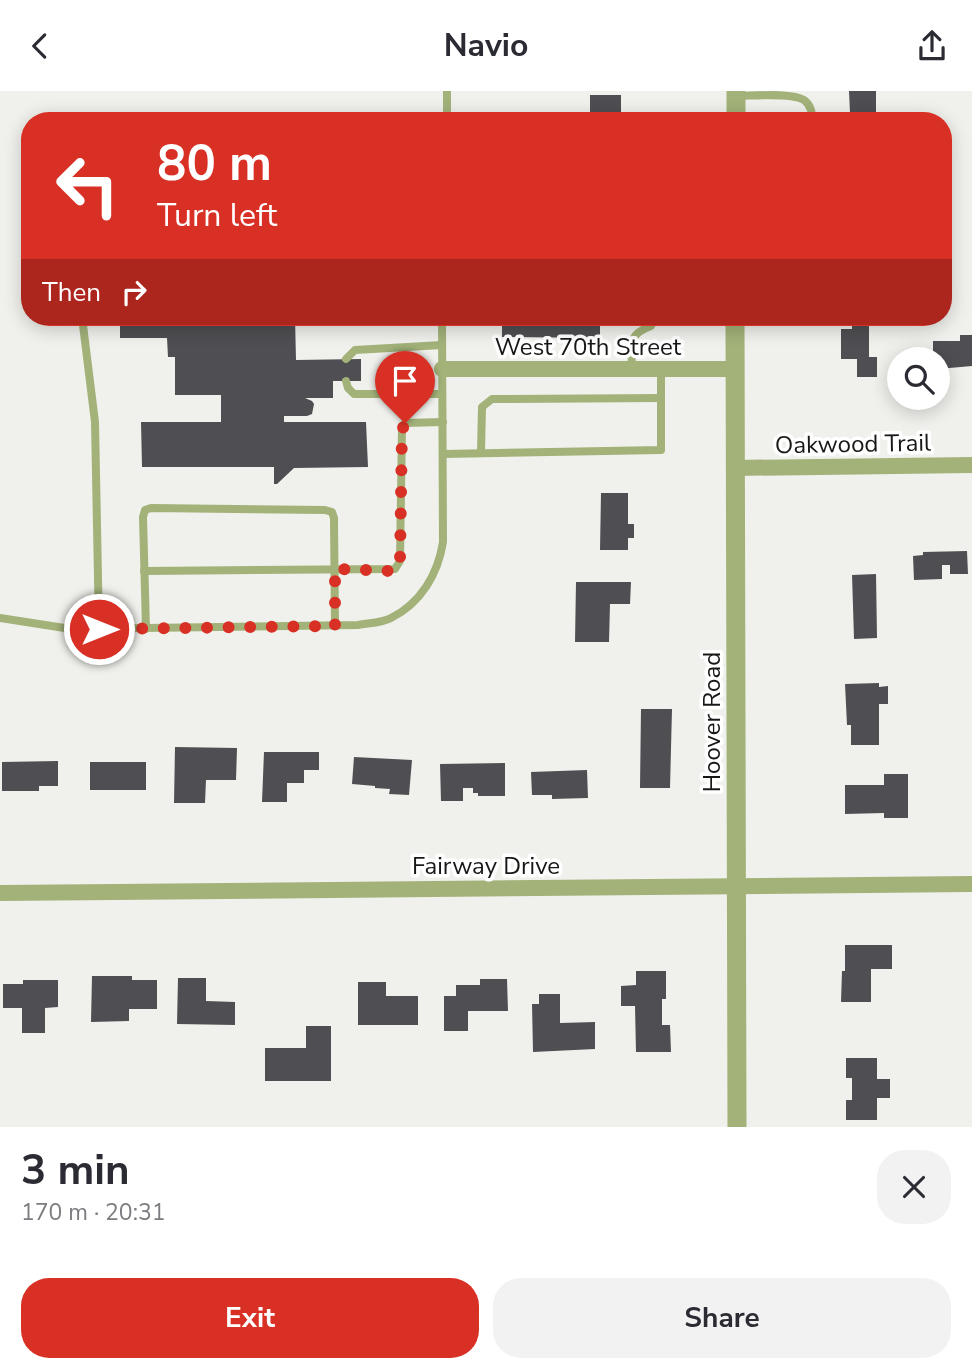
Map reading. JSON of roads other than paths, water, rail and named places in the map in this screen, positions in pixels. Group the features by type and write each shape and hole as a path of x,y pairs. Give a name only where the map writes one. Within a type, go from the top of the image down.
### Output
{"street":[{"path":"736,94 736,112"},
{"name":"Hoover Road","path":"735,326 737,1127"},
{"name":"West 70th Street","path":"442,369 735,369"},
{"name":"Oakwood Trail","path":"734,468 972,465"},
{"name":"Fairway Drive","path":"0,893 972,884"}],"lane":[{"path":"447,91 447,112"},
{"path":"736,94 803,99 810,106 811,112"},
{"path":"83,326 95,422 99,629"},
{"path":"0,618 71,629 335,626 389,619 413,603 430,582 440,562 443,542 442,326"},
{"path":"632,369 632,339 637,331 651,326"},
{"path":"346,359 355,350 442,345"},
{"path":"443,454 661,450 661,369"},
{"path":"346,381 354,394 442,394"},
{"path":"481,453 482,407 492,399 661,398"},
{"path":"144,571 391,571 400,561 402,426 405,423 443,422"},
{"path":"145,629 143,517 145,510 151,508 332,512 335,626"}]}
